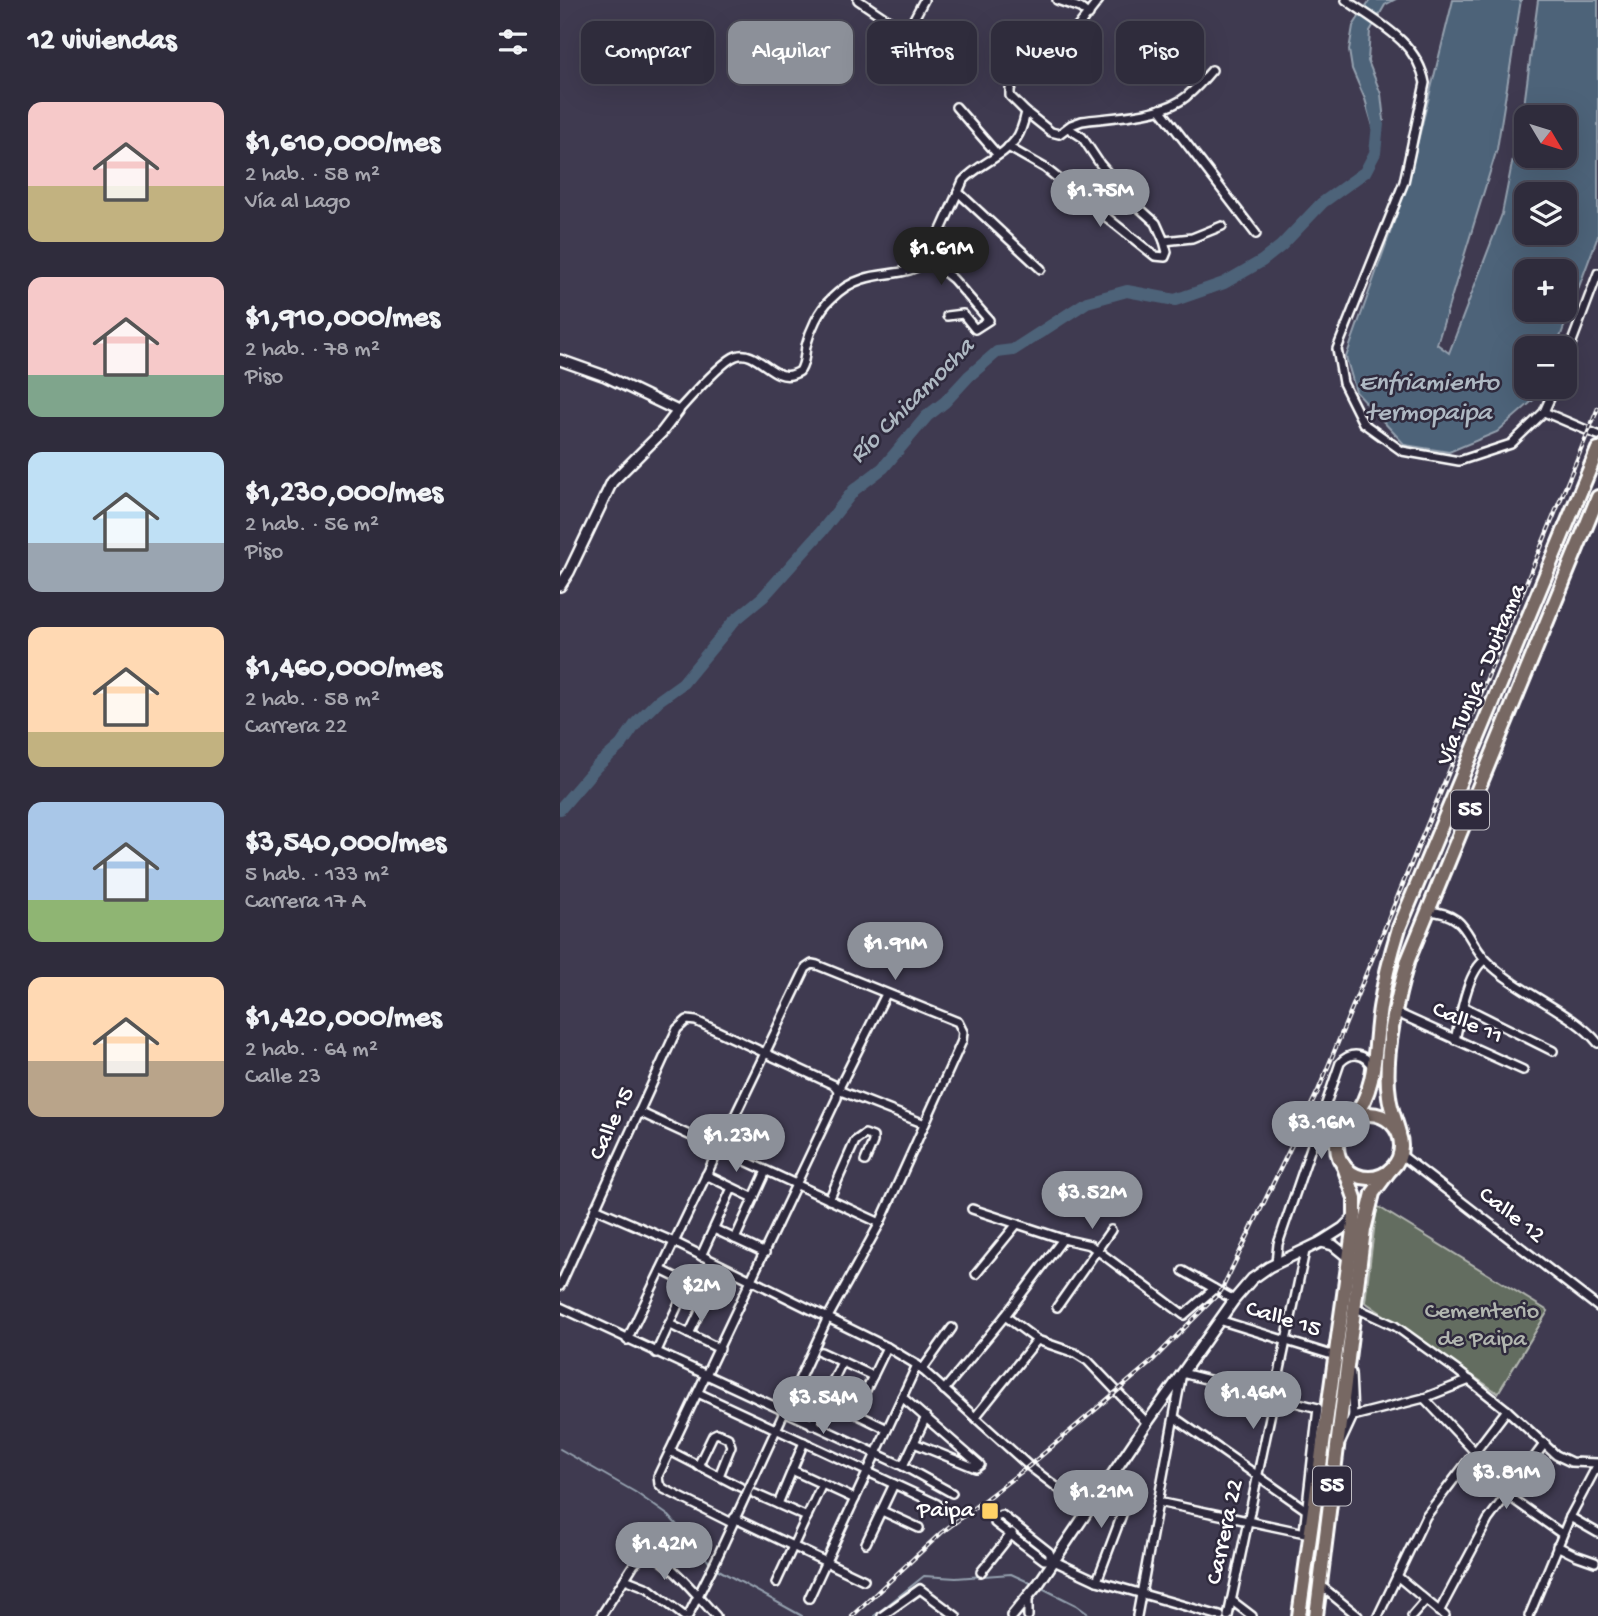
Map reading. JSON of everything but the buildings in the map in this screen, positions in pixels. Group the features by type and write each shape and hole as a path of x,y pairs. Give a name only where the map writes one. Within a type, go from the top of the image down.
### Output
{"highway":[{"name":"Vía Tunja - Duitama","path":"1353,1118 1367,1098 1385,976 1402,920 1598,449"},
{"name":"Vía Tunja - Duitama","path":"1399,1133 1388,1088 1394,1012 1408,960 1594,520 1598,497"},
{"path":"1353,1118 1366,1114 1379,1115 1391,1122 1399,1133"},
{"name":"55","path":"1316,1616 1337,1449 1349,1258 1355,1216 1355,1198 1338,1144 1345,1125 1353,1118"},
{"name":"55","path":"1299,1616 1306,1533 1354,1307 1369,1205 1379,1182 1400,1154 1399,1133"},
{"path":"1343,1164 1353,1173 1365,1177 1378,1176 1390,1170"}],"street":[{"path":"858,0 904,31 909,28 924,0"},
{"path":"1057,0 1080,8 1088,15"},
{"path":"1099,0 1073,33 1015,80 1010,89 1010,96 1026,112 1056,134 1082,121 1160,109 1189,94 1212,70"},
{"path":"1346,0 1399,38 1414,55 1423,72 1425,83 1404,182 1337,349 1343,383 1363,422 1402,451 1459,461 1511,444 1545,412 1550,399"},
{"path":"956,107 997,154"},
{"path":"1160,109 1256,234"},
{"path":"560,586 612,482 663,432 678,411 710,377 735,356 748,355 780,374 789,376 799,372 816,321 828,302 844,287 865,278 921,266 928,259 963,181 972,171 1016,139 1026,112"},
{"path":"1008,147 1045,168 1155,256 1165,257 1167,252 1156,223 1136,205 1100,164 1082,136 1068,128"},
{"path":"958,191 1041,269"},
{"path":"1164,241 1192,238 1222,226"},
{"path":"928,259 953,279 989,320 975,329 963,314 947,316"},
{"path":"1574,336 1598,273"},
{"path":"560,360 605,376 678,411"},
{"path":"1545,412 1598,435"},
{"path":"1428,911 1442,912 1462,923 1485,960 1531,995 1589,1032 1598,1043"},
{"path":"1455,1040 1469,985 1478,966 1485,960"},
{"path":"625,1578 649,1588 686,1616 716,1560 828,1317 880,1223 962,1041 963,1032 958,1022 817,964 806,968 627,1340"},
{"path":"864,1580 661,1487 658,1476 838,1098 838,1090 886,994"},
{"path":"1464,1007 1553,1051"},
{"name":"Calle 11","path":"1394,1012 1523,1070"},
{"name":"Calle 15","path":"560,1286 677,1029 687,1020 696,1021 764,1054"},
{"path":"764,1054 834,1085 838,1090 925,1124"},
{"path":"1276,1263 1278,1244 1340,1063 1348,1056 1359,1055 1369,1061 1372,1068"},
{"path":"639,1112 880,1223"},
{"path":"829,1200 855,1141 862,1134 870,1135 873,1142 865,1161"},
{"name":"Calle 12","path":"1400,1154 1597,1304"},
{"path":"735,1239 766,1171"},
{"path":"706,1175 754,1198"},
{"path":"701,1256 732,1188"},
{"path":"596,1208 674,1242 887,1347 919,1367 1029,1466 1088,1511"},
{"path":"972,1209 1063,1239 1090,1245 1184,1315 1214,1290"},
{"path":"1012,1616 1030,1596 1052,1560 1219,1320 1252,1279 1276,1263 1321,1242 1343,1228 1355,1216"},
{"path":"976,1274 1017,1224"},
{"path":"714,1229 765,1253"},
{"path":"1057,1307 1111,1230"},
{"path":"944,1390 1005,1316 1063,1239"},
{"path":"1321,1242 1333,1245 1349,1258"},
{"name":"Carrera 22","path":"1228,1616 1305,1251"},
{"path":"689,1334 722,1266"},
{"path":"661,1270 708,1293"},
{"path":"1183,1271 1234,1300"},
{"path":"656,1353 688,1283"},
{"path":"560,1307 903,1466 952,1493"},
{"path":"1354,1307 1395,1326 1470,1380 1556,1455 1571,1462 1598,1463 1562,1534 1529,1616"},
{"path":"1005,1316 1037,1340 1075,1353 1088,1362 1147,1423"},
{"name":"Calle 15","path":"1219,1320 1342,1356"},
{"path":"669,1324 720,1349"},
{"path":"809,1598 902,1397 919,1367 952,1328"},
{"path":"976,1416 1037,1340"},
{"path":"855,1413 887,1347"},
{"path":"821,1352 873,1376"},
{"path":"1337,1449 1353,1416 1342,1356"},
{"path":"812,1424 842,1362"},
{"path":"1158,1502 1306,1533 1305,1509 1318,1408 1182,1373"},
{"path":"1137,1616 1182,1373"},
{"path":"1353,1416 1424,1398 1470,1380"},
{"path":"698,1393 937,1504"},
{"path":"902,1397 980,1465 973,1467 914,1443"},
{"path":"824,1398 887,1429"},
{"path":"1424,1398 1475,1452"},
{"path":"1378,1616 1426,1516 1507,1410"},
{"path":"903,1466 926,1417"},
{"path":"1175,1418 1305,1509"},
{"path":"698,1466 713,1435 717,1433 728,1438 731,1446 719,1476"},
{"path":"778,1504 804,1443"},
{"path":"1397,1576 1443,1615 1488,1520 1545,1443"},
{"path":"670,1451 740,1487"},
{"path":"1465,1465 1562,1534"},
{"path":"792,1470 855,1499"},
{"path":"776,1583 822,1484"},
{"path":"866,1543 894,1484"},
{"path":"1097,1581 1132,1488"},
{"path":"755,1494 807,1517"},
{"path":"882,1511 919,1528"},
{"path":"1052,1560 1049,1552 1002,1515 996,1517 995,1523 1044,1560 1052,1560 1097,1581 1220,1616"},
{"path":"1570,1517 1598,1533"},
{"path":"981,1572 1017,1527"},
{"path":"1557,1546 1595,1562"},
{"path":"601,1616 625,1578 646,1553 663,1562 716,1616"},
{"path":"1320,1585 1359,1616"},
{"path":"883,1616 920,1589 956,1616"},
{"path":"1028,1616 1030,1596"},
{"path":"1231,1600 1252,1616"},
{"path":"1412,1616 1425,1601"}],"green space":[{"name":"Cementerio de Paipa","path":"1377,1206 1548,1311 1498,1393 1365,1302"}],"water":[{"path":"1370,0 1394,0 1385,5 1370,31 1368,61 1381,94 1384,121 1373,126 1352,69 1349,50 1353,26"},
{"name":"Enfriamiento termopaipa","path":"1453,0 1521,0 1497,149 1437,344 1449,353 1502,214 1514,153 1514,168 1577,168 1577,105 1524,105 1538,0 1598,0 1598,236 1577,292 1577,259 1514,259 1514,322 1566,322 1560,336 1514,336 1514,399 1535,399 1497,432 1449,452 1405,445 1356,392 1346,357 1407,185"}],"waterway":[{"name":"Río Chicamocha","path":"560,809 596,767 621,745 637,722 658,701 683,683 734,621 763,597 854,490 883,468 927,416 945,402 969,376 997,352 1013,350 1087,302 1127,291 1175,300 1224,283 1262,261 1281,246 1322,203 1365,172 1375,153 1378,124 1374,108"},
{"path":"560,1449 635,1492 669,1516 710,1563"},
{"path":"717,1569 802,1616"},
{"path":"874,1616 924,1576 956,1578 1011,1574 1035,1585"},
{"path":"1040,1587 1076,1605 1091,1616"}],"railway":[{"path":"852,1616 941,1533 1029,1466 1149,1364 1221,1291 1318,1091 1598,408"}],"place":[{"name":"Paipa","path":"990,1511"}]}
